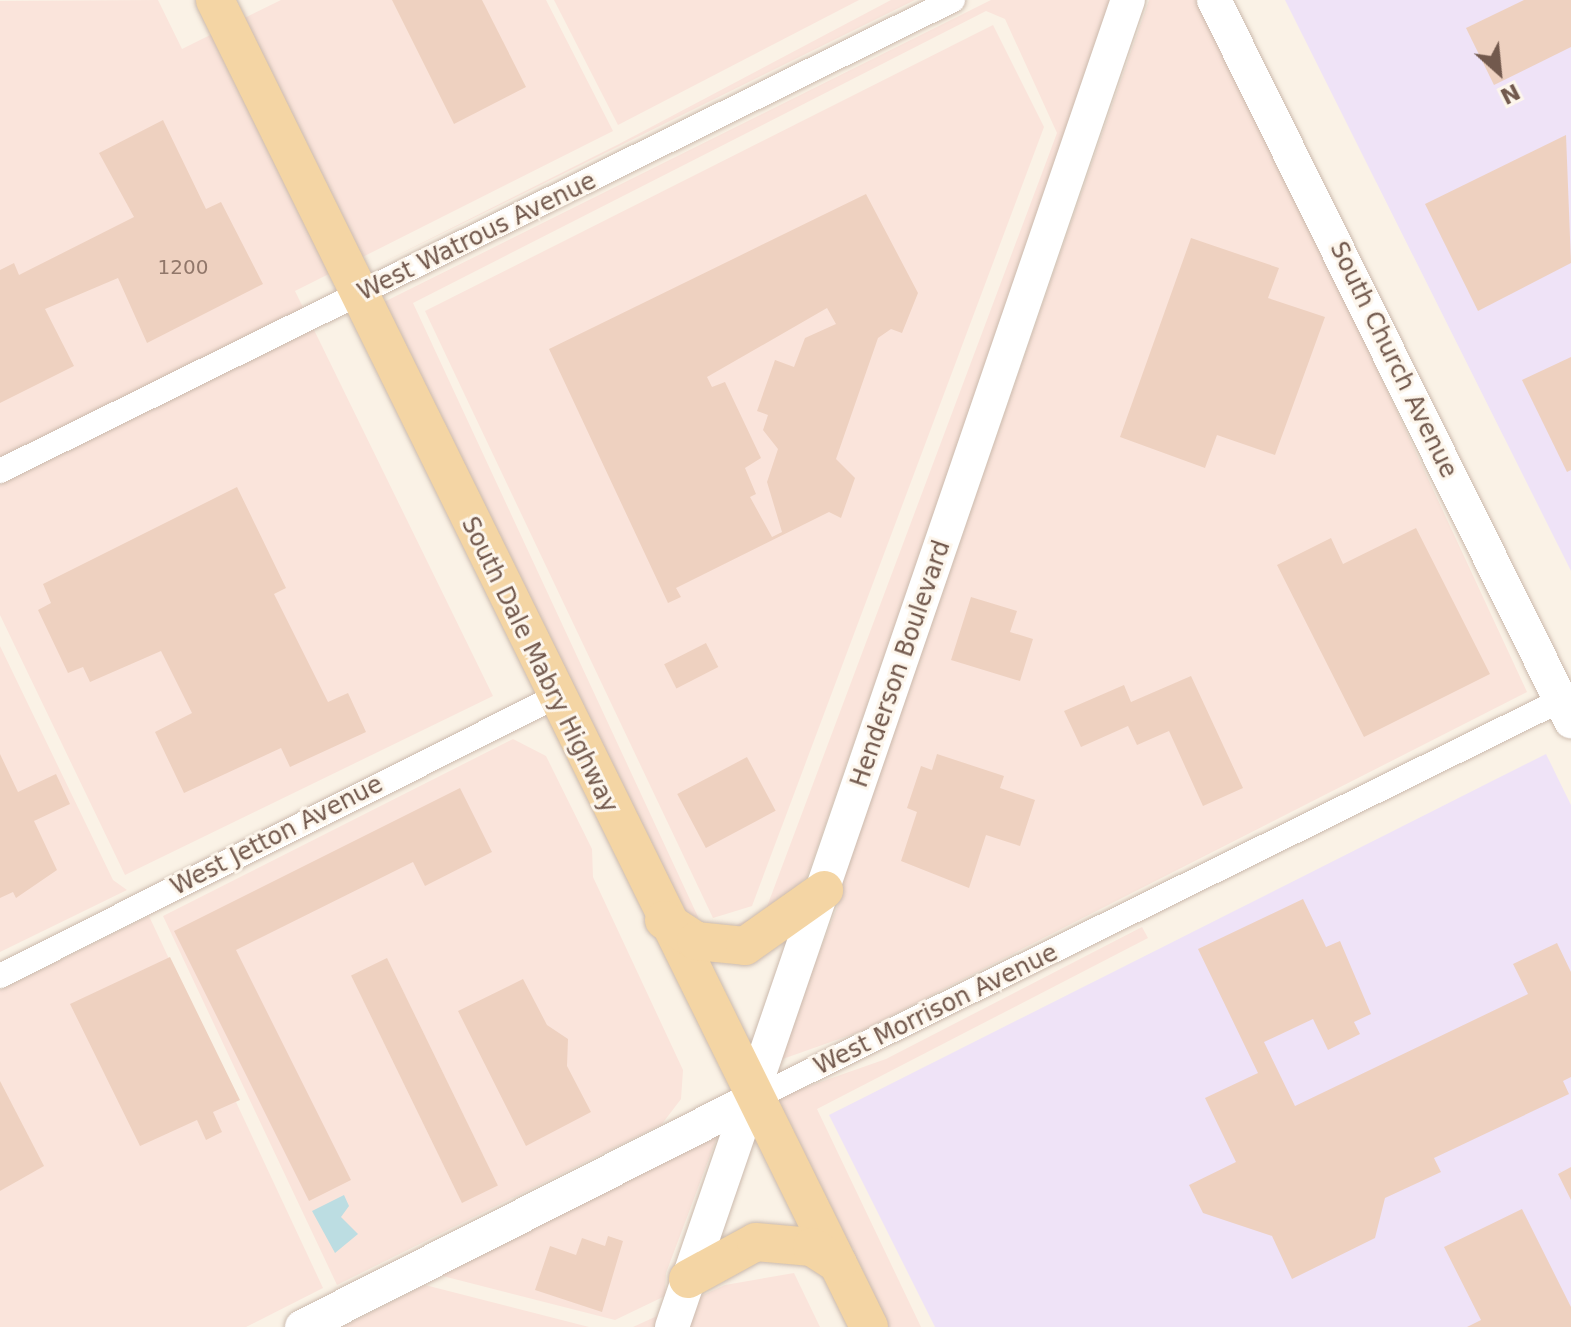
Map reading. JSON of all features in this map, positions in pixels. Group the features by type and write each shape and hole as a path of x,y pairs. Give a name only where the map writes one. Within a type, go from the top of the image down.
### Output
{"main road":[{"name":"South Dale Mabry Highway","path":"215,0 664,920 869,1327"},
{"name":"Henderson Boulevard","path":"672,1327 753,1099 1128,0"},
{"name":"South Church Avenue","path":"1214,0 1568,705"},
{"path":"664,920 696,941 745,946 824,890"},
{"name":"West Morrison Avenue","path":"302,1327 615,1163 753,1099"},
{"path":"688,1279 756,1242 812,1247 838,1264"}],"street":[{"name":"West Watrous Avenue","path":"0,471 953,0"},
{"name":"West Jetton Avenue","path":"0,976 555,697"},
{"name":"West Morrison Avenue","path":"753,1099 1568,705"}],"shaded area":[{"path":"158,0 182,49 281,0 546,0 613,131 295,291 493,696 125,875 0,615 0,1"},
{"path":"554,0 859,0 618,125"},
{"path":"891,0 915,0 364,272 619,144"},
{"path":"991,0 1114,0 807,877 755,922 732,927 765,912 1057,133 1005,19 986,11 413,303 699,919 677,908 380,304"},
{"path":"1149,0 1206,0 1527,692 859,1032 777,1061 843,892 839,886"},
{"path":"1285,0 1571,0 1571,571"},
{"path":"993,25 1044,127 752,906 713,918 425,311"},
{"path":"0,646 113,880 127,890 0,952"},
{"path":"513,739 546,756 592,849 593,877 683,1070 681,1099 662,1124 337,1285 163,916"},
{"path":"1546,754 1571,805 1571,1327 935,1327 829,1115"},
{"path":"149,916 323,1288 246,1327 0,1327 0,990"},
{"path":"1142,927 1148,938 817,1109 921,1327 886,1327 851,1257 854,1249 845,1244 772,1099 886,1059"},
{"path":"722,1124 666,1273 665,1296 615,1320 431,1273"},
{"path":"794,1273 820,1327 633,1327 725,1285"},
{"path":"425,1285 589,1327 342,1327"}],"water":[{"path":"344,1195 349,1206 341,1217 358,1234 335,1253 312,1211"}],"building":[{"path":"392,0 482,0 526,87 454,124"},
{"path":"1524,0 1571,0 1571,47 1494,85 1466,28"},
{"path":"163,120 206,209 221,202 263,284 147,343 118,278 45,309 74,366 0,403 0,270 14,263 19,275 134,217 99,153"},
{"path":"1566,135 1571,263 1478,311 1425,204"},
{"path":"866,194 918,293 902,333 891,329 878,338 836,459 855,478 841,518 829,512 676,588 681,597 668,603 549,349","holes":["827,308 836,324 805,338 794,367 775,360 757,411 768,415 763,430 778,449 767,482 782,532 772,537 750,497 756,494 745,468 761,458 725,382 712,387 707,377"]},
{"path":"1191,238 1279,268 1268,298 1325,317 1275,455 1217,435 1205,468 1120,437"},
{"path":"1571,357 1571,470 1567,472 1522,380"},
{"path":"237,487 286,588 274,594 328,702 348,693 366,732 290,767 281,748 184,793 155,732 192,713 161,651 90,682 83,667 68,673 38,610 51,603 43,584"},
{"path":"1416,528 1490,674 1364,737 1277,565 1331,538 1343,564"},
{"path":"971,597 1017,611 1010,632 1033,639 1020,681 951,660"},
{"path":"706,643 718,667 676,688 664,664"},
{"path":"1191,676 1243,788 1203,806 1169,731 1137,745 1128,726 1081,747 1064,711 1124,685 1131,702"},
{"path":"0,754 18,792 56,774 70,804 34,821 57,870 16,898 13,892 0,898"},
{"path":"937,754 1004,776 1000,788 1035,800 1020,846 986,835 969,888 901,861 917,812 907,808 921,766 932,770"},
{"path":"747,757 776,811 706,848 677,794"},
{"path":"460,788 492,852 425,886 413,862 236,950 351,1180 309,1201 174,931"},
{"path":"1303,899 1326,947 1340,941 1371,1014 1354,1022 1360,1034 1328,1050 1313,1019 1264,1042 1295,1106 1528,994 1513,964 1557,943 1571,972 1571,1077 1563,1081 1569,1094 1434,1158 1441,1172 1385,1198 1375,1238 1292,1279 1272,1236 1203,1213 1189,1185 1236,1162 1205,1098 1258,1073 1198,949"},
{"path":"170,957 240,1100 213,1112 222,1132 206,1140 197,1120 140,1146 70,1004"},
{"path":"387,958 498,1185 462,1203 351,976"},
{"path":"523,979 547,1025 568,1039 567,1066 591,1112 526,1146 458,1011"},
{"path":"0,1081 44,1166 0,1191"},
{"path":"1571,1167 1571,1200 1558,1174"},
{"path":"1522,1209 1571,1307 1571,1327 1467,1327 1481,1320 1444,1247"},
{"path":"608,1236 623,1241 602,1312 535,1290 550,1246 576,1255 582,1238 605,1246"}]}
